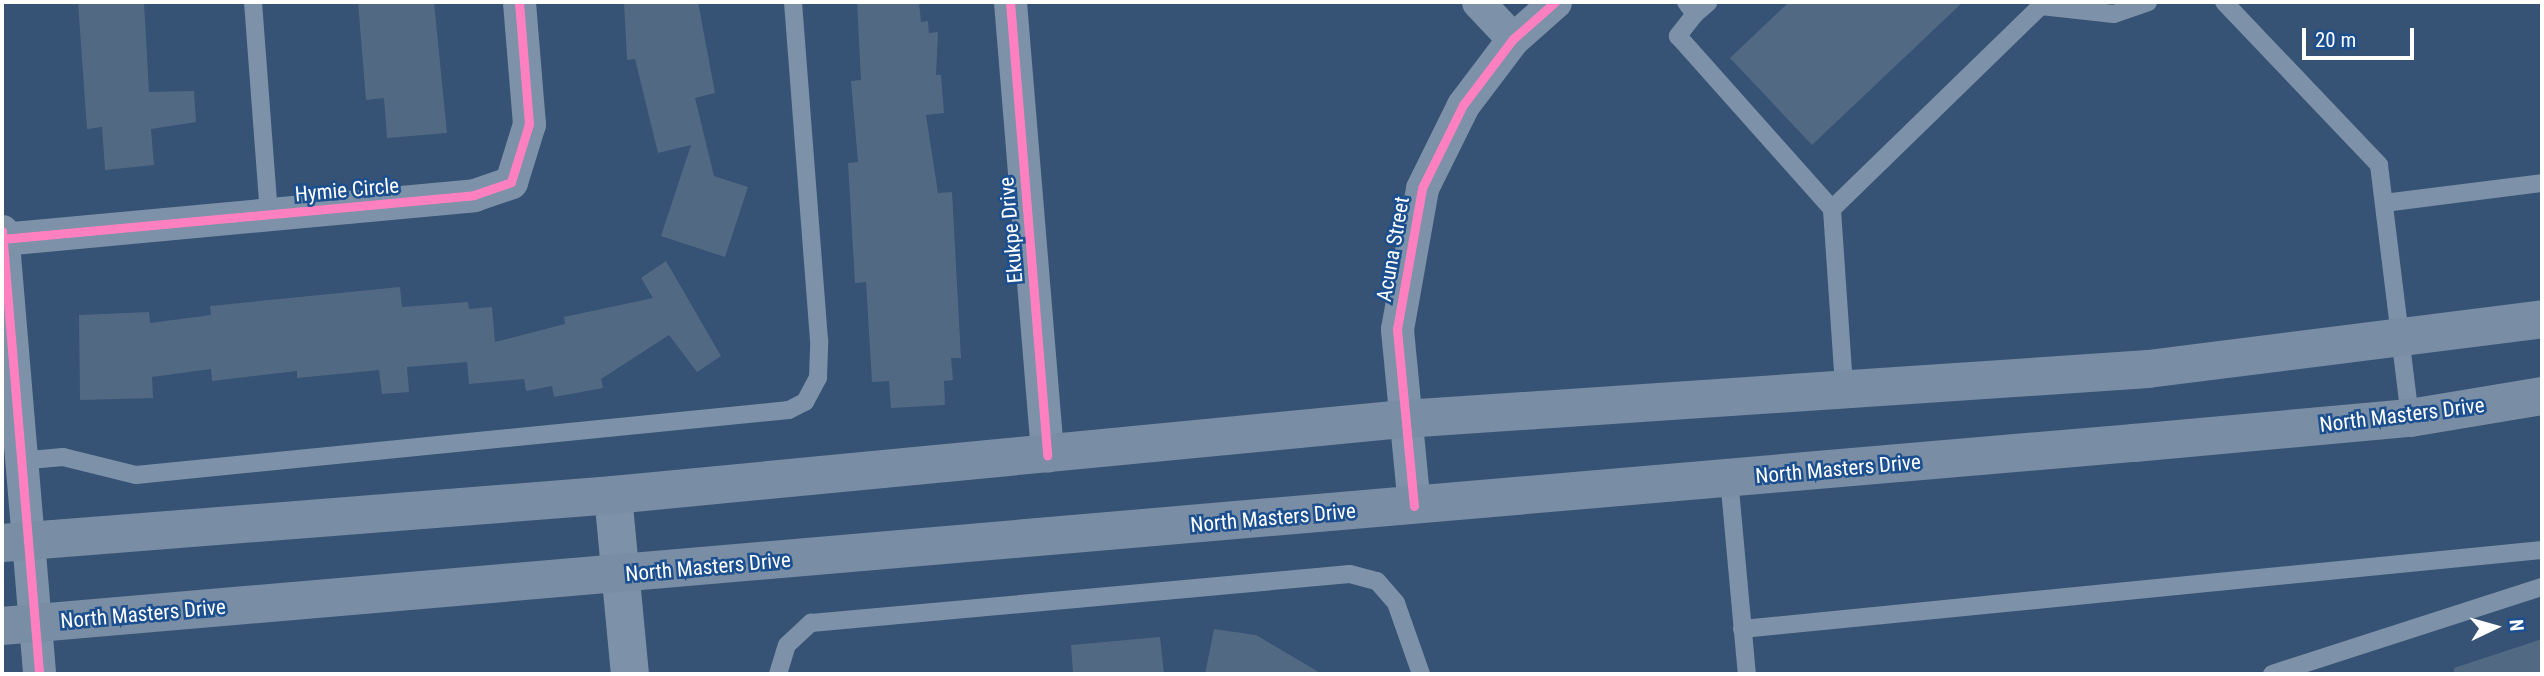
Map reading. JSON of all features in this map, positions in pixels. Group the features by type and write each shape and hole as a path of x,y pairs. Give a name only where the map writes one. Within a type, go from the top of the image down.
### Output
{"main road":[{"path":"13,542 613,495 1404,419 1844,386 2148,369 2396,340 2542,319"},
{"name":"North Masters Drive","path":"18,624 620,575 2410,418 2542,396"}],"street":[{"name":"Hymie Circle","path":"2,239 474,195 511,181 529,124 519,2"},
{"name":"Ekukpe Drive","path":"1010,2 1047,455"},
{"path":"1478,2 1513,38"},
{"name":"Acuna Street","path":"1414,506 1397,329 1422,188 1463,105 1513,38 1555,2"},
{"path":"2,231 18,461 13,542 18,624 39,674"},
{"path":"613,495 630,674"}],"lane":[{"path":"253,2 269,214"},
{"path":"18,461 63,457 136,475 789,410 805,402 818,378 819,340 793,2"},
{"path":"1709,2 1690,8 1678,36 1832,209 1844,386"},
{"path":"1832,209 2041,6 2114,14 2148,2"},
{"path":"2224,2 2379,165 2396,340 2410,418"},
{"path":"2384,204 2542,183"},
{"path":"1729,478 1746,674"},
{"path":"1742,629 2542,550"},
{"path":"778,674 787,645 811,623 1350,574 1377,581 1396,603 1421,674"},
{"path":"2272,674 2542,587"}],"building":[{"path":"78,2 144,2 149,92 194,91 196,122 151,129 154,165 105,170 102,127 87,129"},
{"path":"358,2 434,2 447,133 387,138 384,98 366,100"},
{"path":"624,2 698,2 715,93 695,98 714,176 748,187 725,257 661,236 691,145 658,153 635,59 627,60"},
{"path":"857,2 919,2 921,22 928,21 929,33 938,32 936,75 941,75 944,113 926,115 938,193 952,192 961,358 951,358 953,380 944,381 945,405 891,408 889,381 872,382 866,282 855,283 848,163 858,162 851,81 861,80"},
{"path":"1789,2 1963,2 1812,145 1730,58"},
{"path":"666,261 721,356 697,372 669,335 601,379 603,388 554,397 552,386 526,391 524,379 469,384 467,362 407,367 409,392 382,394 379,370 297,378 297,371 212,381 211,369 152,377 153,398 80,400 79,315 149,312 150,323 211,315 210,306 400,287 402,307 468,302 469,309 492,307 495,342 565,324 564,317 653,298 641,278"},
{"path":"1214,629 1256,635 1322,674 1205,674"},
{"path":"1160,637 1164,674 1073,674 1071,645"},
{"path":"2542,639 2542,674 2454,674 2454,668"}],"cycle path":[{"path":"2,239 474,195 511,182 529,124 519,2"},
{"path":"1010,2 1047,455"},
{"path":"1414,506 1397,329 1422,188 1463,105 1513,39 1555,2"},
{"path":"2,231 39,674"}]}
